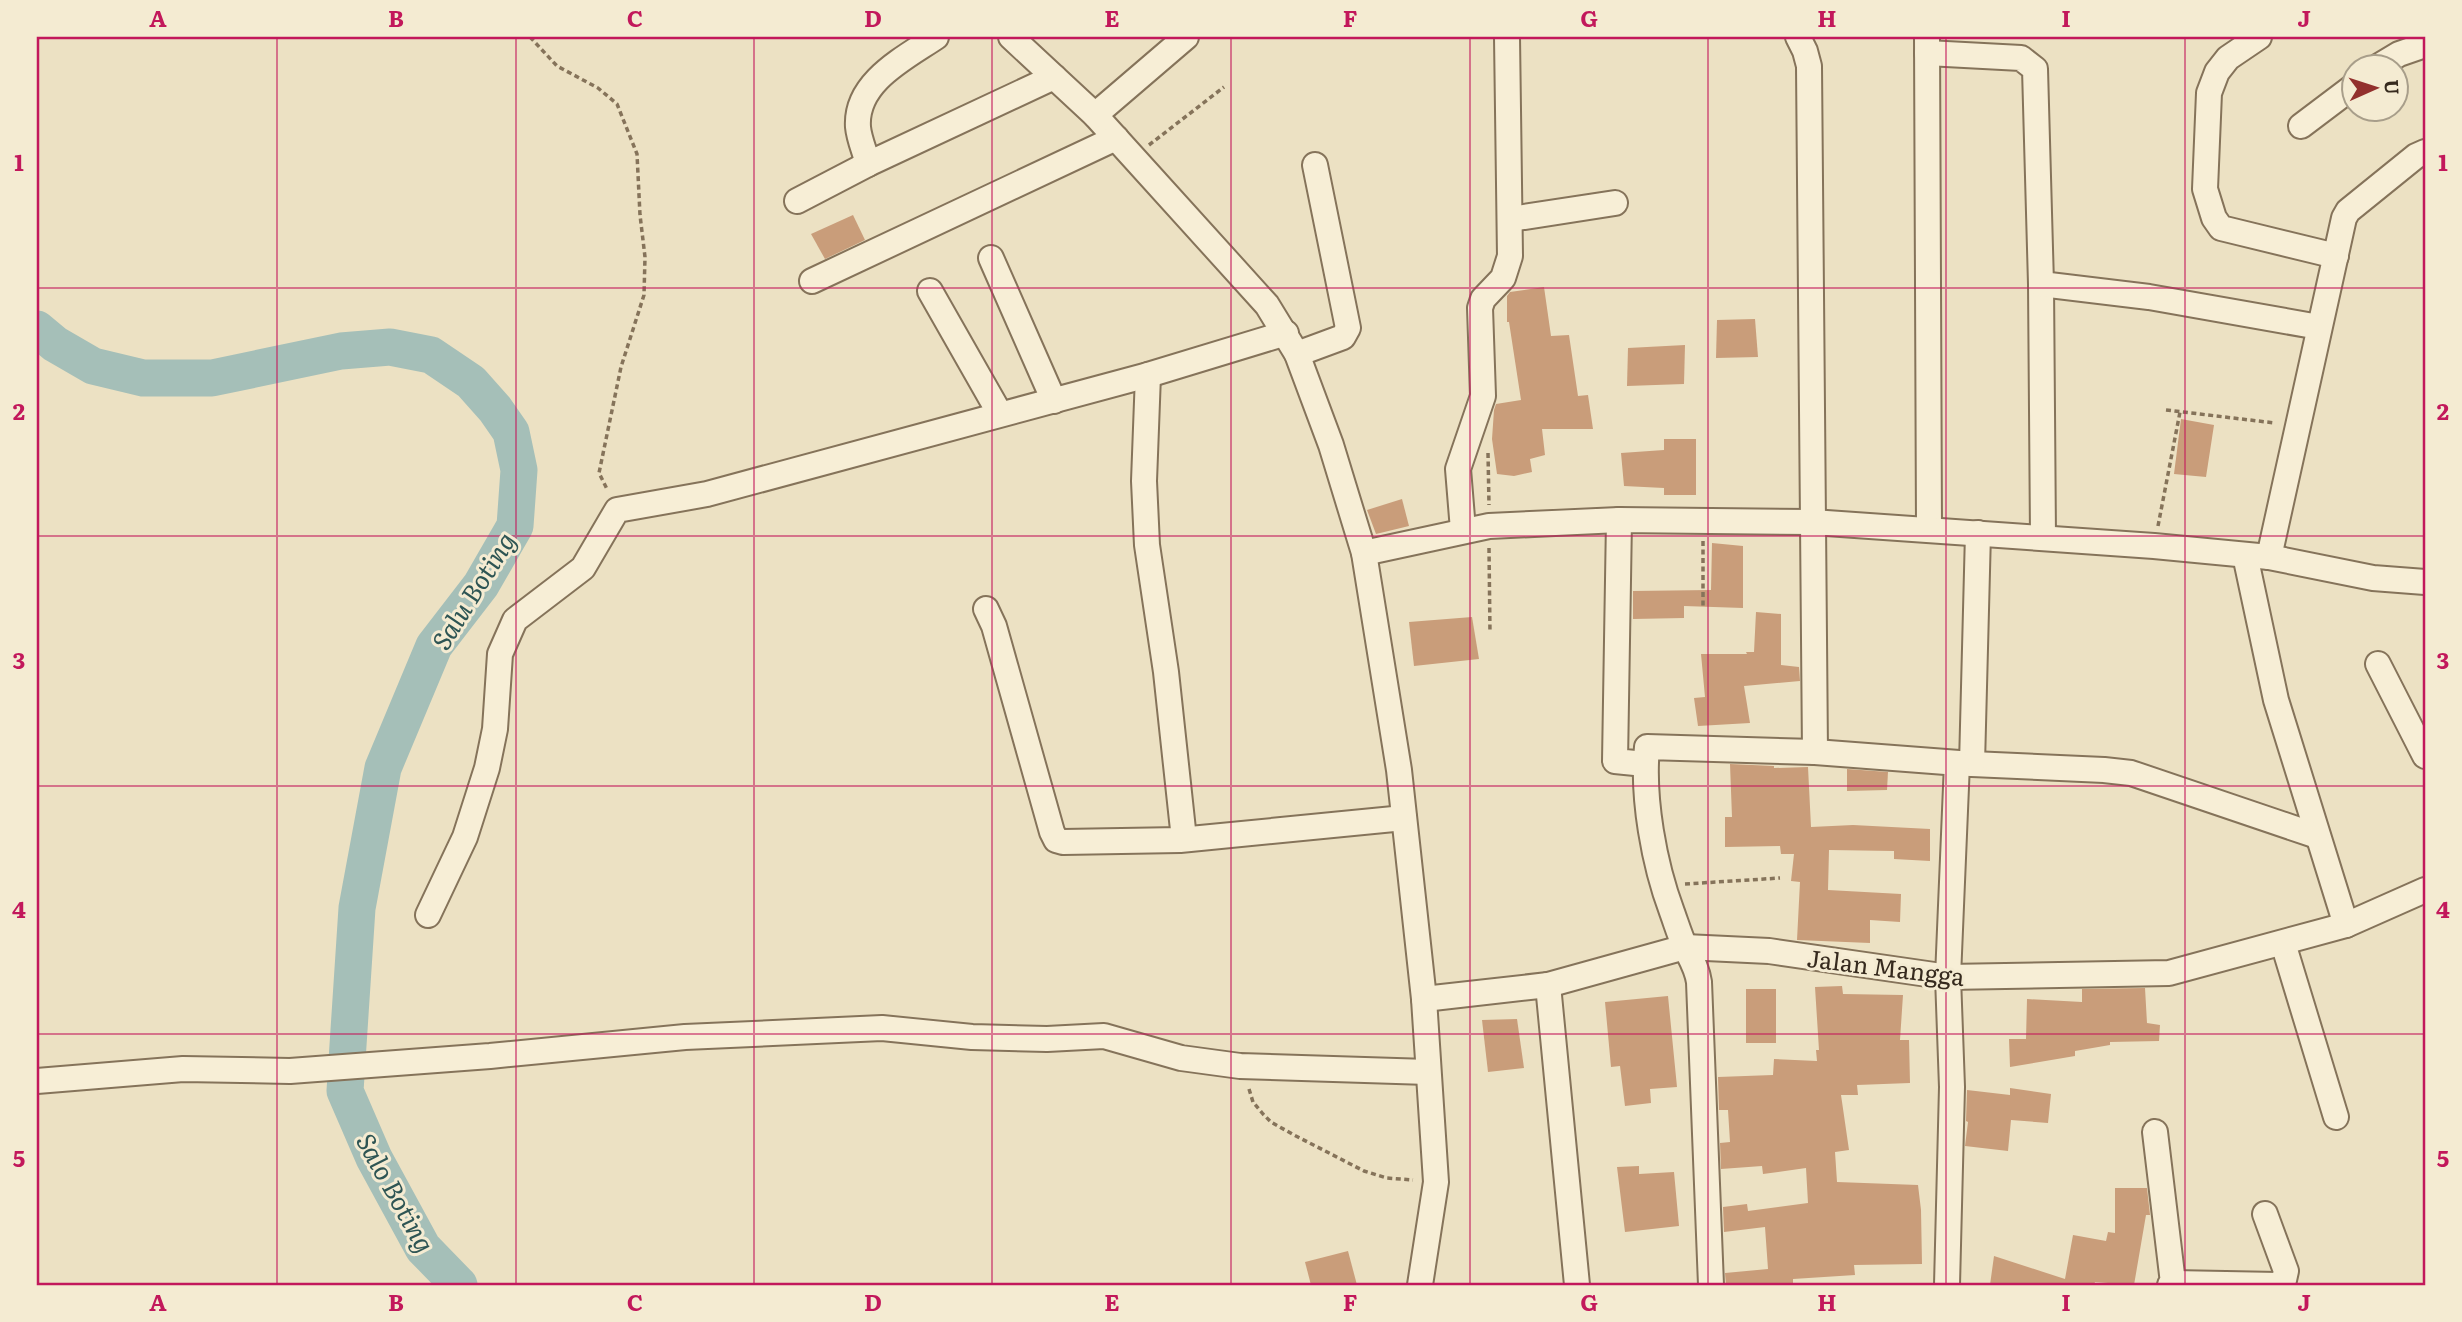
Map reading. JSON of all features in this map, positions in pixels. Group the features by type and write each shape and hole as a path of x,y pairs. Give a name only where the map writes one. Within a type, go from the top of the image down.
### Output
{"street":[{"path":"868,164 858,120 870,88 879,77 936,37"},
{"path":"1012,37 1096,115 1267,304 1292,343 1331,445 1364,554 1399,770 1424,999 1436,1182 1420,1285"},
{"path":"1096,115 1186,37"},
{"path":"1463,530 1458,469 1483,396 1480,308 1483,299 1503,278 1510,256 1507,37"},
{"path":"1798,37 1809,66 1815,752"},
{"path":"2259,37 2228,58 2211,85 2206,195 2214,218 2221,228 2336,256"},
{"path":"1929,529 1927,45 2021,58 2035,69 2041,284 2043,537"},
{"path":"2405,52 2425,45"},
{"path":"797,201 868,164 1054,77"},
{"path":"2301,126 2340,97"},
{"path":"812,281 1116,138"},
{"path":"2346,926 2272,684 2257,556 2296,425 2343,223 2348,211 2416,156 2425,152"},
{"path":"428,915 465,837 487,768 495,730 500,653 515,620 583,568 617,510 707,494 1148,375 1292,343 1343,337 1348,328 1315,165"},
{"path":"1511,219 1615,203"},
{"path":"991,258 1054,401"},
{"path":"2041,284 2149,297 2319,327"},
{"path":"930,291 1000,414"},
{"path":"1148,375 1144,481 1147,545 1166,672 1184,839"},
{"path":"1364,554 1489,526 1619,520 1812,522 2154,545 2257,556 2373,578 2425,582"},
{"path":"1619,520 1615,761 1645,764"},
{"path":"1947,1285 1952,1087 1948,977 1978,533"},
{"path":"986,609 994,625 1056,840 1184,839 1404,818"},
{"path":"2378,664 2425,756"},
{"path":"1712,1285 1697,969 1685,947 1662,886 1651,822 1645,764 1647,747 1815,752 2131,773 2317,836"},
{"name":"Jalan Mangga","path":"1424,999 1548,985 1685,947 1769,951 1948,977 2169,973 2346,926 2425,890"},
{"path":"2283,943 2336,1117"},
{"path":"1548,985 1577,1285"},
{"path":"37,1080 183,1069 290,1071 490,1056 685,1037 882,1028 972,1037 1047,1039 1104,1036 1181,1058 1240,1066 1428,1072"},
{"path":"2155,1132 2171,1284 2278,1285 2284,1280 2286,1271 2265,1214"}],"path":[{"path":"530,37 557,66 598,88 617,104 637,154 645,257 644,295 621,367 598,473 617,510"},
{"path":"1134,157 1224,87"},
{"path":"2166,410 2296,425"},
{"path":"2154,545 2180,412"},
{"path":"1703,521 1703,608"},
{"path":"1662,886 1780,878"},
{"path":"1240,1066 1253,1102 1271,1122 1364,1171 1387,1178 1436,1182"}],"building":[{"path":"853,215 865,240 825,259 811,234"},
{"path":"1544,287 1551,336 1569,335 1578,396 1588,395 1593,429 1542,429 1545,455 1530,459 1532,472 1514,476 1497,474 1492,439 1494,410 1496,404 1521,400 1507,322 1507,296 1510,292"},
{"path":"1755,319 1758,357 1716,358 1717,320"},
{"path":"1685,345 1684,384 1627,386 1628,348"},
{"path":"2181,419 2214,425 2206,477 2174,474"},
{"path":"1664,439 1696,439 1696,495 1664,495 1664,488 1624,486 1621,453 1664,450"},
{"path":"1402,499 1409,526 1376,534 1367,510"},
{"path":"1712,543 1743,546 1743,608 1684,606 1684,618 1633,619 1633,591 1711,590"},
{"path":"1756,612 1781,614 1781,665 1799,667 1800,681 1744,686 1750,723 1698,726 1694,698 1705,697 1701,654 1754,652"},
{"path":"1472,617 1479,659 1414,666 1409,622"},
{"path":"1730,764 1774,768 1808,767 1811,827 1853,825 1930,829 1930,861 1894,859 1894,851 1829,850 1828,890 1901,894 1900,922 1870,920 1870,943 1797,940 1800,882 1791,881 1794,854 1781,854 1780,846 1725,847 1725,817 1732,817"},
{"path":"1847,769 1888,772 1887,790 1847,791"},
{"path":"1842,986 1843,994 1903,995 1900,1040 1909,1040 1910,1083 1857,1085 1858,1095 1841,1095 1849,1150 1835,1152 1837,1182 1918,1185 1922,1264 1854,1265 1855,1275 1793,1279 1793,1285 1726,1285 1725,1273 1768,1269 1765,1227 1724,1232 1723,1207 1747,1204 1748,1211 1808,1203 1806,1168 1763,1174 1762,1166 1721,1169 1720,1143 1730,1142 1728,1110 1719,1110 1718,1077 1773,1075 1774,1059 1817,1061 1816,1050 1819,1050 1815,987"},
{"path":"2145,988 2147,1023 2160,1025 2159,1041 2110,1042 2110,1045 2075,1051 2075,1056 2010,1067 2009,1039 2026,1039 2027,999 2082,1002 2082,989"},
{"path":"1746,989 1776,989 1776,1043 1746,1043"},
{"path":"1668,996 1677,1087 1650,1089 1651,1103 1625,1106 1620,1066 1611,1067 1605,1002"},
{"path":"1517,1019 1524,1068 1488,1072 1482,1020"},
{"path":"2010,1088 2051,1094 2048,1123 2011,1120 2008,1151 1965,1146 1968,1122 1967,1090 2010,1095"},
{"path":"1639,1166 1639,1174 1674,1172 1679,1226 1625,1232 1617,1167"},
{"path":"2115,1188 2147,1188 2150,1215 2146,1215 2134,1285 2095,1282 2094,1285 1990,1285 1994,1256 2065,1279 2073,1235 2106,1241 2108,1232 2115,1233"},
{"path":"1348,1251 1357,1285 1311,1285 1305,1262"}],"waterway":[{"name":"Salu Boting","path":"37,329 55,344 93,366 143,378 212,378 341,351 390,347 431,355 471,382 511,432 519,470 515,526 481,585 434,646 383,768 357,908 345,1091 374,1158 423,1248 459,1285"}],"water label":[{"name":"Salo Boting","path":"397,1192"}]}
